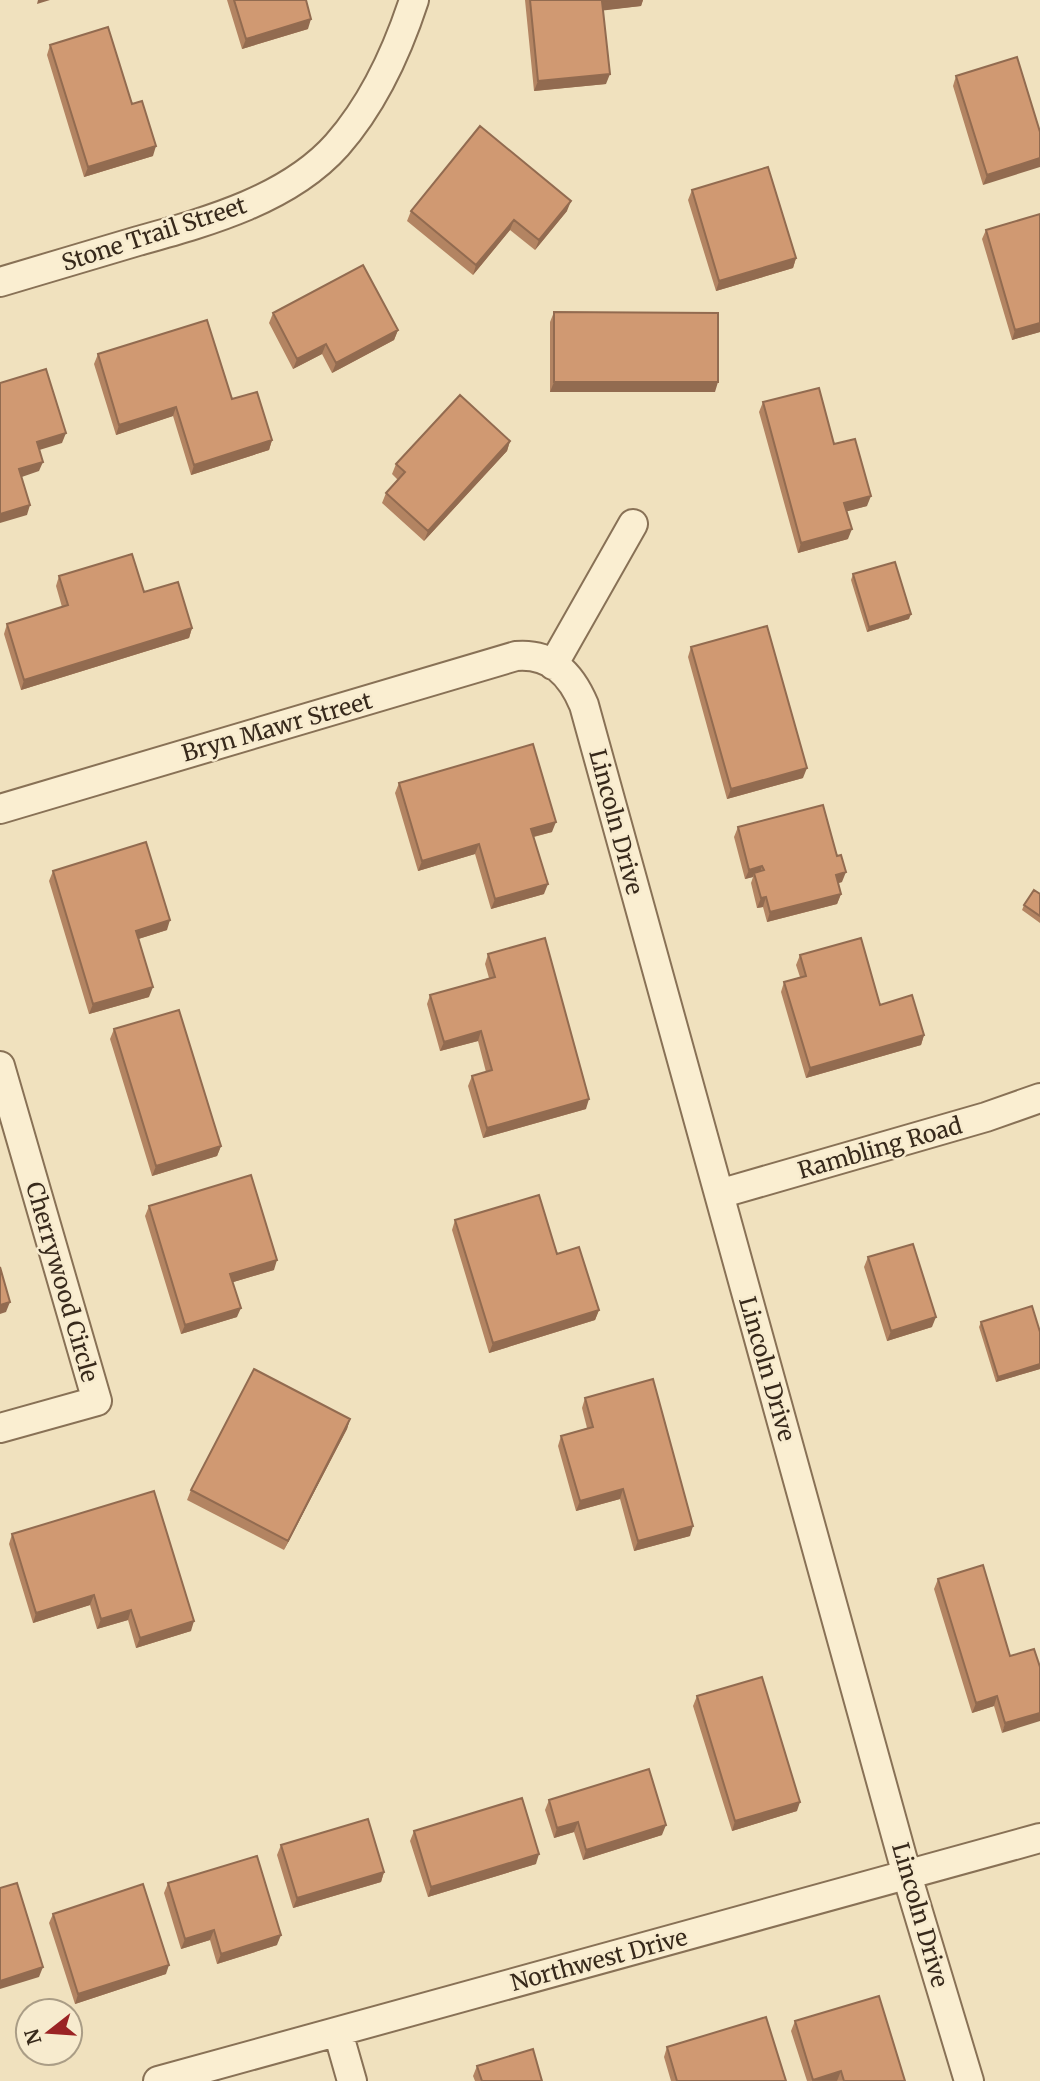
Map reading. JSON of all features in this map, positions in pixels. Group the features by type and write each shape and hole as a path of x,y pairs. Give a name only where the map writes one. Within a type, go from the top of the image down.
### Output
{"street":[{"name":"Stone Trail Street","path":"1,277 214,219 262,199 305,173 337,146 387,71 414,0"},
{"path":"554,665 633,524"},
{"name":"Bryn Mawr Street","path":"0,808 516,656 531,655 554,665"},
{"name":"Lincoln Drive","path":"554,665 576,687 584,705 907,1875 969,2081"},
{"name":"Cherrywood Circle","path":"0,1066 97,1401 0,1428"},
{"name":"Rambling Road","path":"719,1194 986,1117 1040,1098"},
{"name":"Northwest Drive","path":"159,2081 1040,1838"},
{"path":"338,2032 352,2081"}],"building":[{"path":"234,0 306,0 311,19 246,39"},
{"path":"530,0 610,0 602,1 610,74 538,81"},
{"path":"108,27 132,104 142,101 156,146 88,167 50,45"},
{"path":"1017,57 1040,132 1040,158 987,175 956,76"},
{"path":"480,126 571,201 539,240 514,220 476,265 411,211"},
{"path":"768,167 796,258 719,281 692,190"},
{"path":"1040,214 1040,323 1015,330 986,230"},
{"path":"363,265 398,330 336,363 326,344 297,359 273,313"},
{"path":"554,312 718,313 718,382 554,382"},
{"path":"207,320 232,399 257,392 272,440 194,465 176,407 119,425 98,354"},
{"path":"46,369 66,433 37,442 43,462 19,469 30,505 0,514 0,383"},
{"path":"819,388 834,444 855,439 871,496 844,503 852,529 801,543 763,402"},
{"path":"460,395 510,441 428,531 386,493 405,472 396,464"},
{"path":"132,554 144,592 178,582 192,628 24,680 7,624 68,605 59,576"},
{"path":"895,562 911,614 869,627 853,574"},
{"path":"767,626 807,768 731,789 691,647"},
{"path":"533,744 556,822 531,829 548,884 495,899 479,844 422,861 399,783"},
{"path":"823,805 837,856 841,855 846,872 836,875 841,894 770,912 766,897 761,898 754,873 764,870 762,866 749,870 738,827"},
{"path":"146,842 170,920 136,931 153,987 93,1004 53,871"},
{"path":"1034,890 1040,894 1040,916 1024,905"},
{"path":"545,938 589,1099 487,1128 472,1076 492,1070 481,1031 444,1042 430,995 495,977 488,954"},
{"path":"861,938 880,1005 912,995 924,1035 810,1068 784,982 806,976 800,955"},
{"path":"179,1010 221,1146 156,1166 114,1029"},
{"path":"251,1175 277,1260 230,1274 241,1308 185,1325 149,1206"},
{"path":"539,1195 557,1254 579,1247 599,1310 493,1343 455,1220"},
{"path":"913,1244 936,1317 891,1331 868,1257"},
{"path":"0,1267 10,1302 0,1305"},
{"path":"1032,1306 1040,1332 1040,1364 998,1377 981,1322"},
{"path":"254,1369 350,1419 288,1541 191,1490"},
{"path":"653,1379 693,1526 638,1541 623,1489 580,1501 561,1436 593,1427 585,1398"},
{"path":"154,1491 194,1621 140,1638 131,1610 101,1619 94,1595 36,1613 12,1534"},
{"path":"983,1565 1010,1656 1034,1649 1040,1667 1040,1713 1005,1723 997,1696 976,1703 938,1579"},
{"path":"762,1677 800,1802 735,1821 697,1696"},
{"path":"649,1769 666,1825 586,1850 578,1822 557,1828 549,1800"},
{"path":"522,1798 539,1854 431,1887 414,1831"},
{"path":"368,1819 384,1872 297,1898 281,1845"},
{"path":"257,1856 281,1935 221,1954 214,1930 185,1939 168,1883"},
{"path":"17,1883 43,1967 0,1981 0,1888"},
{"path":"143,1884 169,1965 78,1994 53,1914"},
{"path":"879,1996 905,2081 844,2081 841,2071 813,2080 795,2021"},
{"path":"766,2017 786,2081 677,2081 667,2047"},
{"path":"533,2049 542,2081 482,2081 477,2066"}]}
